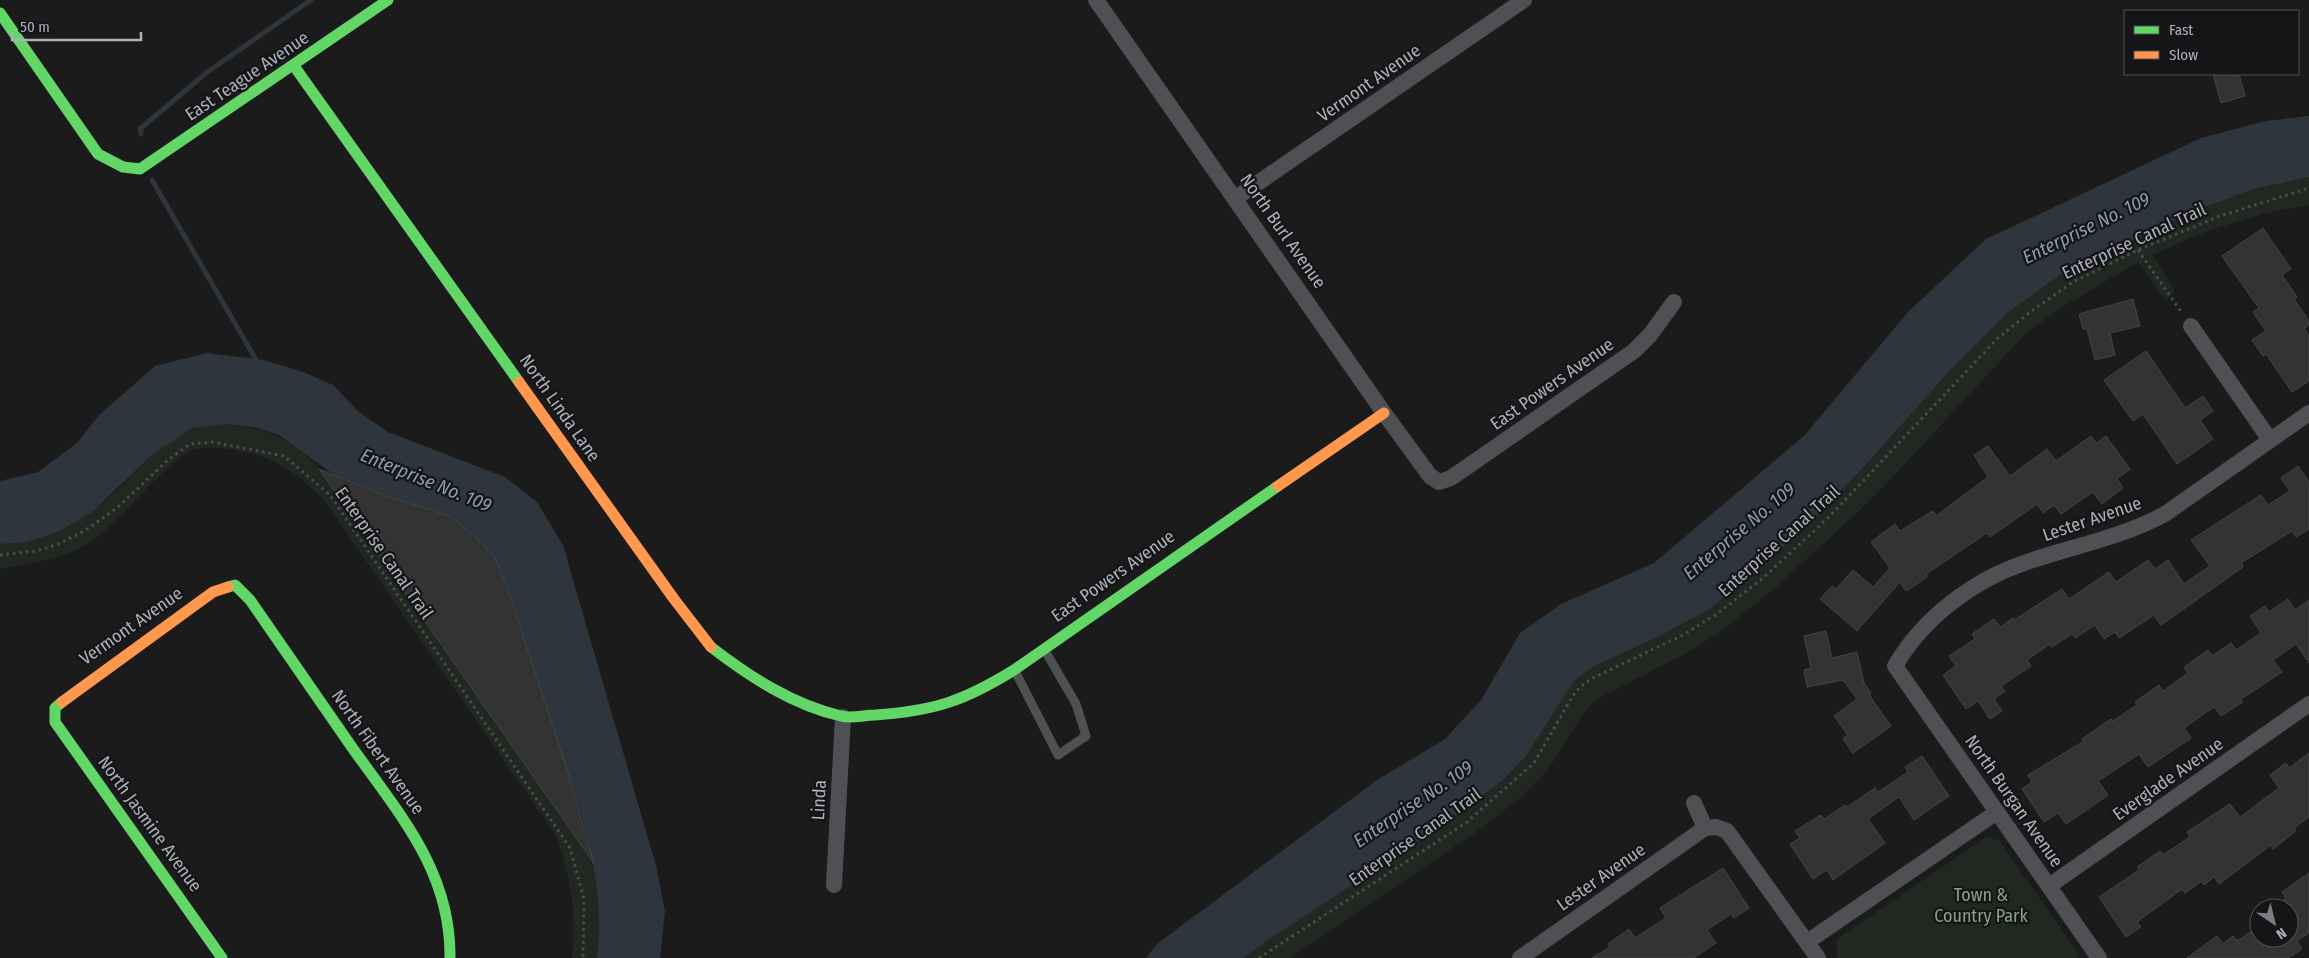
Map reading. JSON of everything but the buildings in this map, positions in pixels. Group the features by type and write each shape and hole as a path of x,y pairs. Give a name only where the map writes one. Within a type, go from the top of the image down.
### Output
{"street":[{"name":"East Teague Avenue","path":"0,13 98,154 121,167 140,169 294,66 388,0"},
{"name":"North Burl Avenue","path":"1096,0 1236,198 1384,413 1430,476 1439,482"},
{"name":"Vermont Avenue","path":"1236,198 1524,0"},
{"name":"North Linda Lane","path":"294,66 674,599 710,646 740,669 793,700 843,717"},
{"name":"East Powers Avenue","path":"1439,482 1451,478 1634,351 1650,335 1674,302"},
{"path":"2191,326 2270,440"},
{"name":"East Powers Avenue","path":"843,717 915,712 953,702 985,688 1014,670 1384,413"},
{"name":"Lester Avenue","path":"1895,666 1906,647 1941,612 1971,588 1996,574 2025,562 2143,526 2165,514 2309,413"},
{"name":"Vermont Avenue","path":"55,708 69,695 213,592 235,585"},
{"name":"North Fibert Avenue","path":"235,585 250,600 423,849 441,890 451,935 450,958"},
{"name":"North Burgan Avenue","path":"1895,666 2099,958"},
{"name":"Everglade Avenue","path":"2049,886 2309,704"},
{"name":"North Jasmine Avenue","path":"55,708 56,722 222,958"},
{"name":"Linda","path":"834,885 843,717"},
{"path":"1694,804 1705,828 1716,827 1727,831 1818,958"},
{"path":"1807,942 1997,812"},
{"name":"Lester Avenue","path":"1520,958 1705,828"}],"lane":[{"path":"1014,670 1058,755 1086,736 1076,704 1044,649"}],"path":[{"name":"Enterprise Canal Trail","path":"1259,958 1467,822 1534,763 1572,697 1581,686 1593,678 1683,635 1717,614 1763,578 1828,518 1997,339 2030,312 2073,282 2138,250 2220,216 2309,188"},
{"path":"2138,250 2191,326"},
{"name":"Enterprise Canal Trail","path":"0,555 36,551 56,545 86,530 118,506 168,460 190,444 212,442 284,456 330,495 570,848 584,900 583,958"}],"green space":[{"path":"2309,177 2309,205 2262,214 2205,232 2152,255 2175,291 2166,301 2138,262 2061,308 2028,331 1861,509 1775,588 1723,630 1690,651 1596,700 1583,714 1548,770 1520,798 1482,828 1290,958 1244,958 1558,704 1574,681 1596,665 1656,638 1708,610 1755,573 1811,521 1863,468 1953,367 2007,313 2059,276 2194,211 2254,189"},
{"path":"226,424 253,428 274,435 294,446 315,463 595,867 601,930 597,958 572,958 573,912 566,867 557,837 326,503 309,485 290,470 256,455 223,448 201,448 188,452 172,463 105,531 84,546 65,555 0,569 0,544 40,537 73,523 102,503 152,456 177,436 185,431 204,425"},
{"name":"Town & Country Park","path":"1986,837 1999,840 2080,956 2077,958 1837,958 1837,939"}],"water":[{"name":"Enterprise No. 109","path":"2309,116 2309,177 2254,189 2194,211 2059,276 2007,313 1953,367 1863,468 1811,521 1755,573 1708,610 1656,638 1596,665 1574,681 1526,756 1502,781 1421,840 1266,941 1244,958 1146,958 1157,944 1377,780 1445,739 1481,700 1520,633 1561,604 1654,563 1804,436 1908,312 1986,239 2201,138 2265,121"},
{"name":"Enterprise No. 109","path":"207,353 264,360 303,372 333,385 359,412 388,432 505,477 537,502 563,545 657,869 665,912 660,958 597,958 598,903 590,849 575,796 507,587 493,556 473,535 449,516 384,495 334,475 279,435 254,427 226,424 192,428 152,455 92,512 60,531 27,542 0,544 0,481 38,472 77,443 99,415 155,366"}],"waterway":[{"path":"141,134 140,129 206,73 311,0"},
{"path":"152,180 255,358 256,366"}],"traffic: fast":[{"path":"0,13 98,154 123,167 140,169 388,0"},
{"path":"294,66 519,382"},
{"path":"711,647 773,689 806,705 845,717 915,711 948,703 979,690 1014,670 1278,486"},
{"path":"228,587 235,585 250,600 418,843 431,869 441,897 448,926 450,958"},
{"path":"62,702 55,708 55,722 222,958"}],"traffic: slow":[{"path":"519,382 674,599 711,647"},
{"path":"1278,486 1384,413"},
{"path":"62,702 213,592 228,587"}]}
